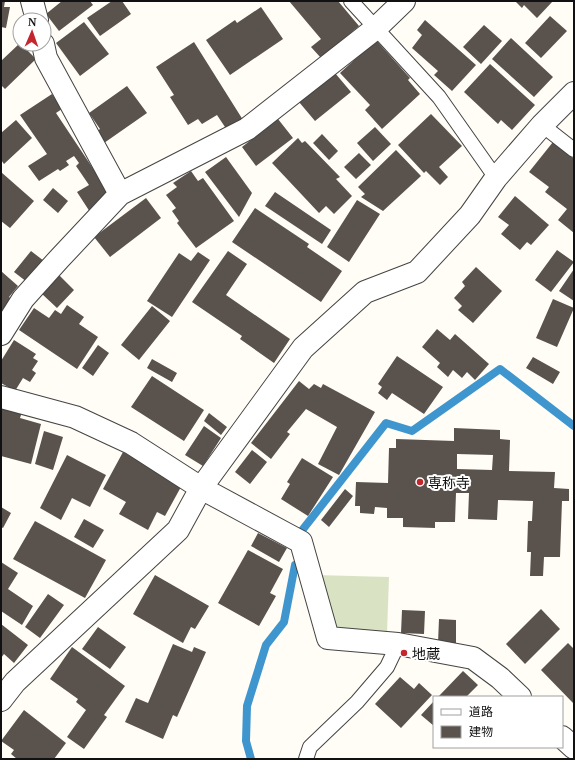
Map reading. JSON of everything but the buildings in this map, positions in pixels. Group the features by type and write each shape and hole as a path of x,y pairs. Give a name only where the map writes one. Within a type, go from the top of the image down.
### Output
{"street":[{"path":"32,1 35,12"},
{"path":"1,334 23,300 120,194 246,129 376,28 404,1"},
{"path":"45,52 46,58 120,194"},
{"path":"1,700 14,682 178,530 201,488 303,348 365,292 417,272 470,215 496,178 542,125 574,93"},
{"path":"1,397 75,417 131,443 201,488 301,542 328,638 398,644 473,658 500,678 519,696"},
{"path":"563,738 574,748"}],"lane":[{"path":"351,1 439,97 496,178"},
{"path":"542,125 574,150"},
{"path":"306,759 310,747 357,702 387,667 398,644"}],"green space":[{"path":"316,575 389,577 387,634 333,632"}],"waterway":[{"path":"300,533 386,423 412,431 500,369 574,426"},
{"path":"251,759 246,741 247,706 266,645 284,622 295,565"}],"place":[{"name":"専称寺","path":"420,482"},
{"name":"地蔵","path":"404,653"}]}
